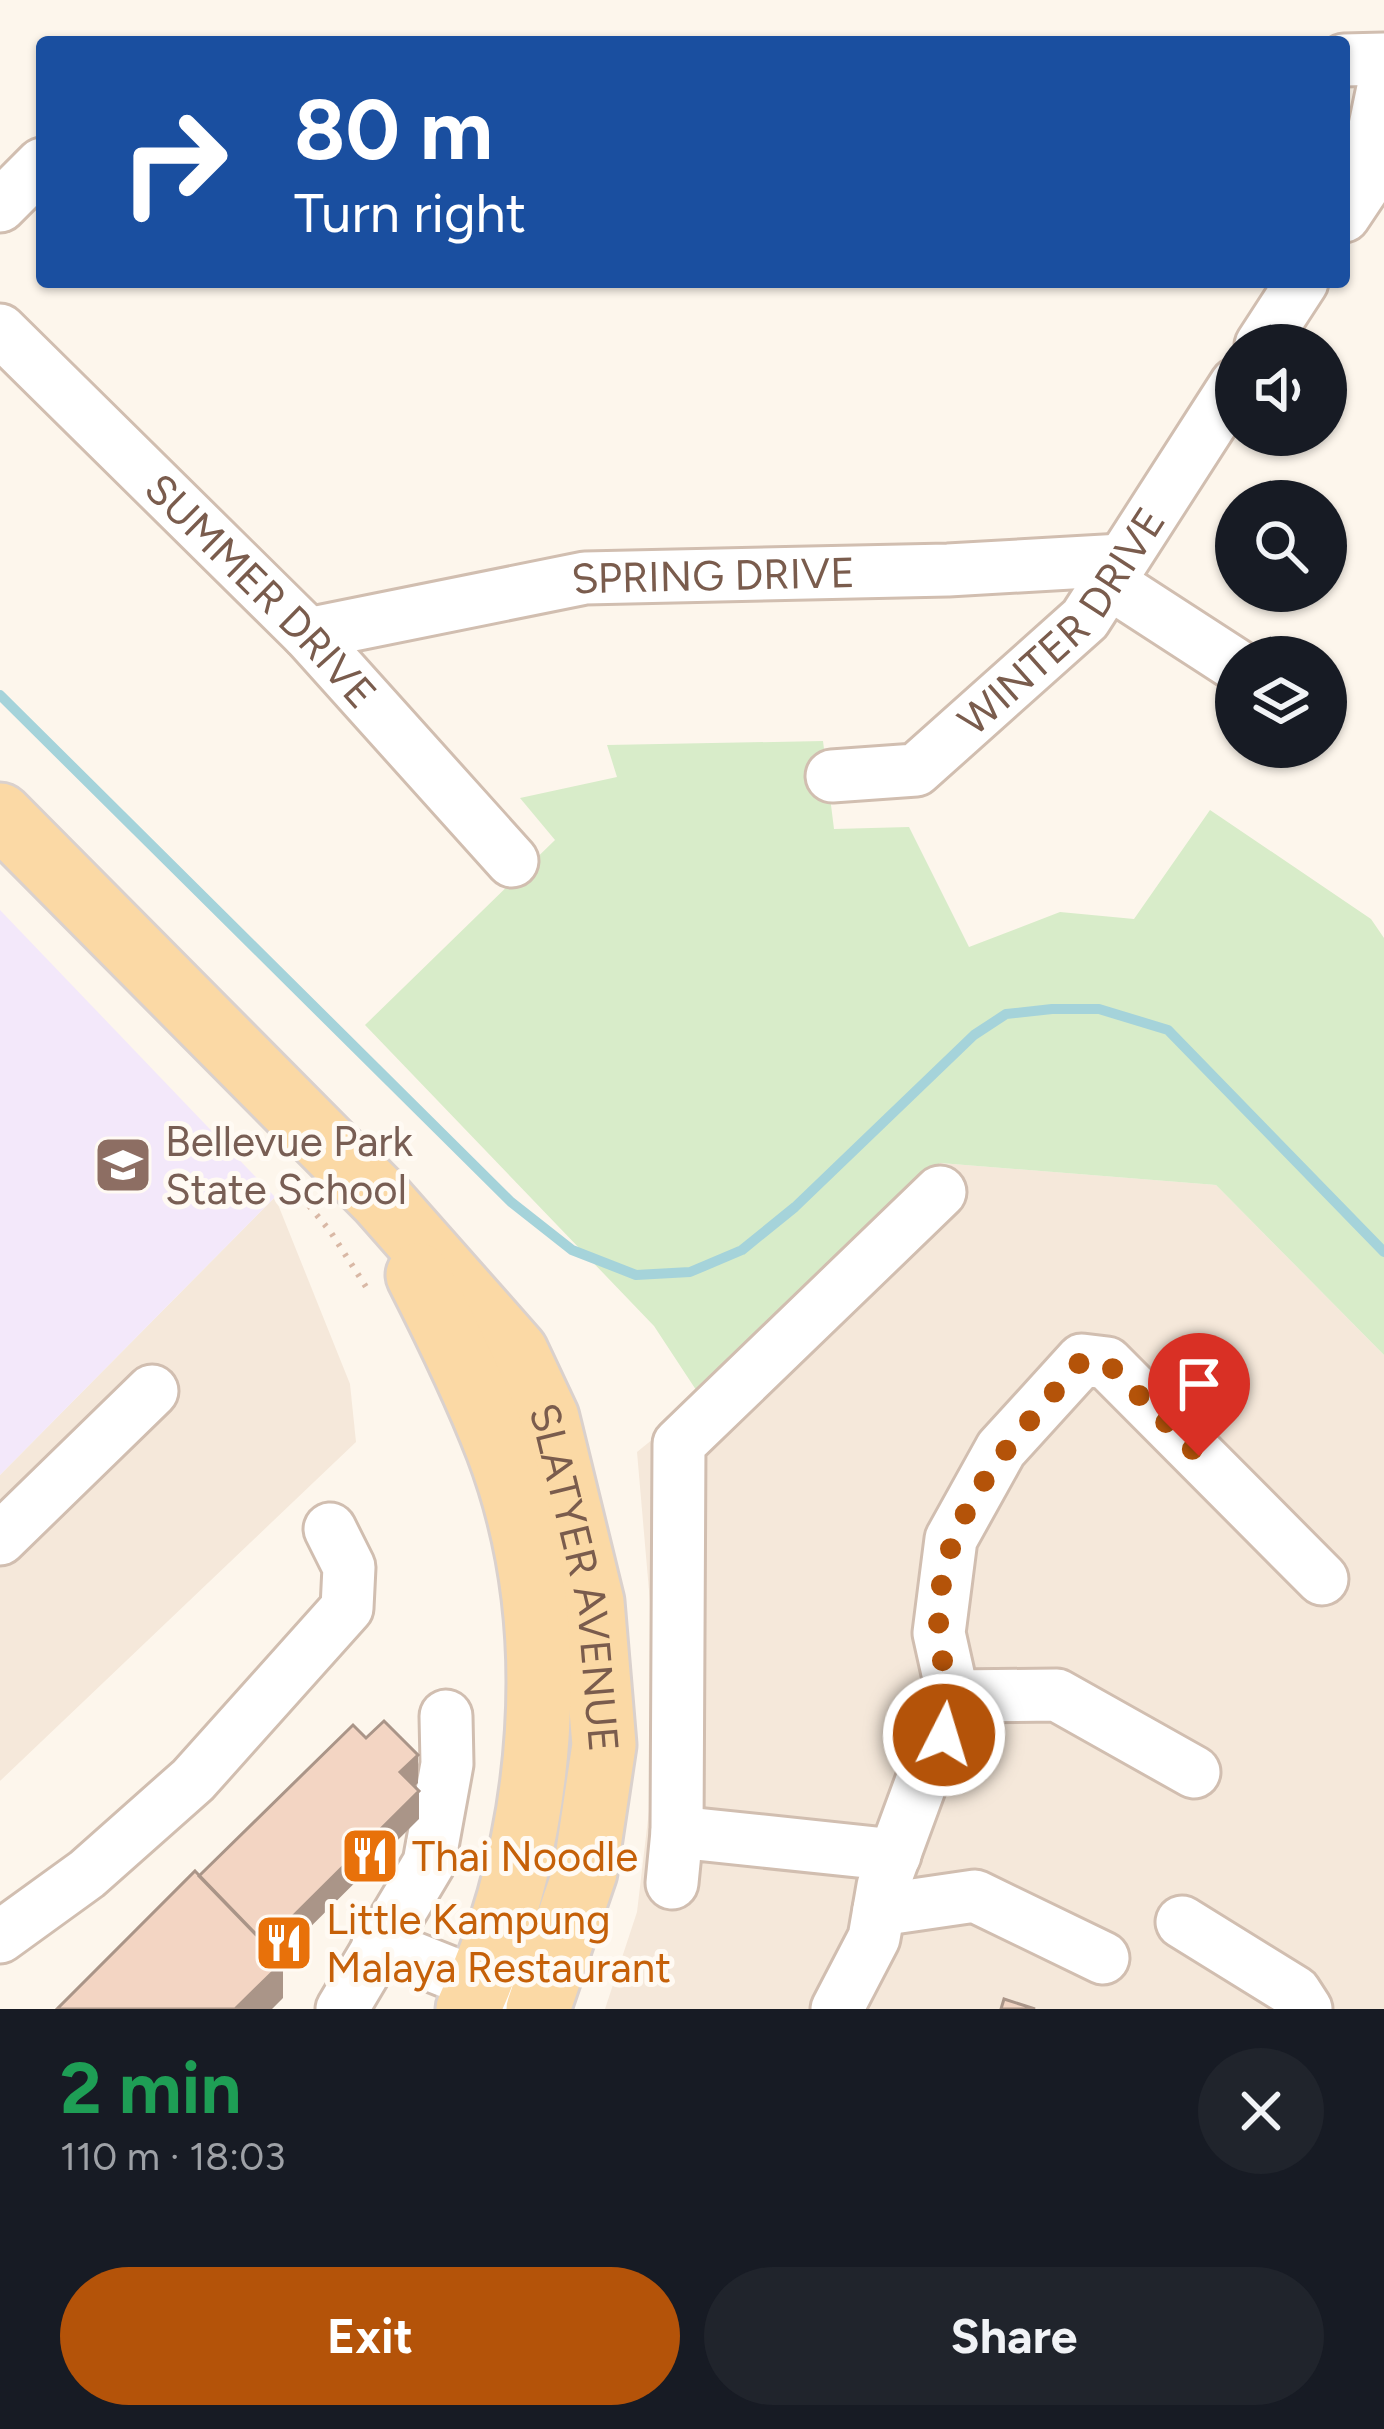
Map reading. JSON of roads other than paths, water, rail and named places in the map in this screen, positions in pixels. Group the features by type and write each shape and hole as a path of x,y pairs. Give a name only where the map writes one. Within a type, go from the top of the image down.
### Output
{"main road":[{"name":"SLATYER AVENUE","path":"0,815 380,1198 516,1352 547,1418 592,1602 604,1745 585,1872 541,2008"},
{"name":"SLATYER AVENUE","path":"380,1198 500,1452 528,1559 537,1677 531,1797 513,1888 474,1997"}],"street":[{"path":"1350,60 1384,59"},
{"path":"1350,207 1362,189 1384,83"},
{"path":"0,206 36,170"},
{"path":"1275,324 1298,288"},
{"name":"SUMMER DRIVE","path":"0,330 308,634 512,861"},
{"name":"WINTER DRIVE","path":"832,776 916,770 1084,619 1215,416"},
{"path":"1115,571 1215,649"},
{"name":"SPRING DRIVE","path":"308,634 585,578 1115,571"},
{"path":"672,1883 677,1832 679,1444 940,1192"},
{"path":"837,2009 874,1938 895,1855 953,1696 939,1633 951,1539 1001,1449 1082,1360 1107,1363 1322,1579"},
{"path":"0,1539 152,1391"},
{"path":"0,1937 86,1874 193,1780 347,1608 349,1567 330,1529"},
{"path":"953,1696 1057,1696 1194,1772"},
{"path":"342,2009 429,1862 447,1764 446,1716"},
{"path":"677,1832 895,1855"},
{"path":"879,1910 975,1896 1103,1958"},
{"path":"1182,1922 1294,1992 1306,2009"},
{"path":"378,1944 474,1997 541,2008"}],"waterway":[{"path":"0,695 511,1202 572,1250 636,1275 690,1272 742,1250 795,1207 974,1035 1006,1014 1099,1009 1168,1030 1384,1252"}],"place":[{"name":"Bellevue Park State School","path":"123,1165"},
{"name":"Thai Noodle","path":"370,1856"},
{"name":"Little Kampung Malaya Restaurant","path":"284,1943"}]}
